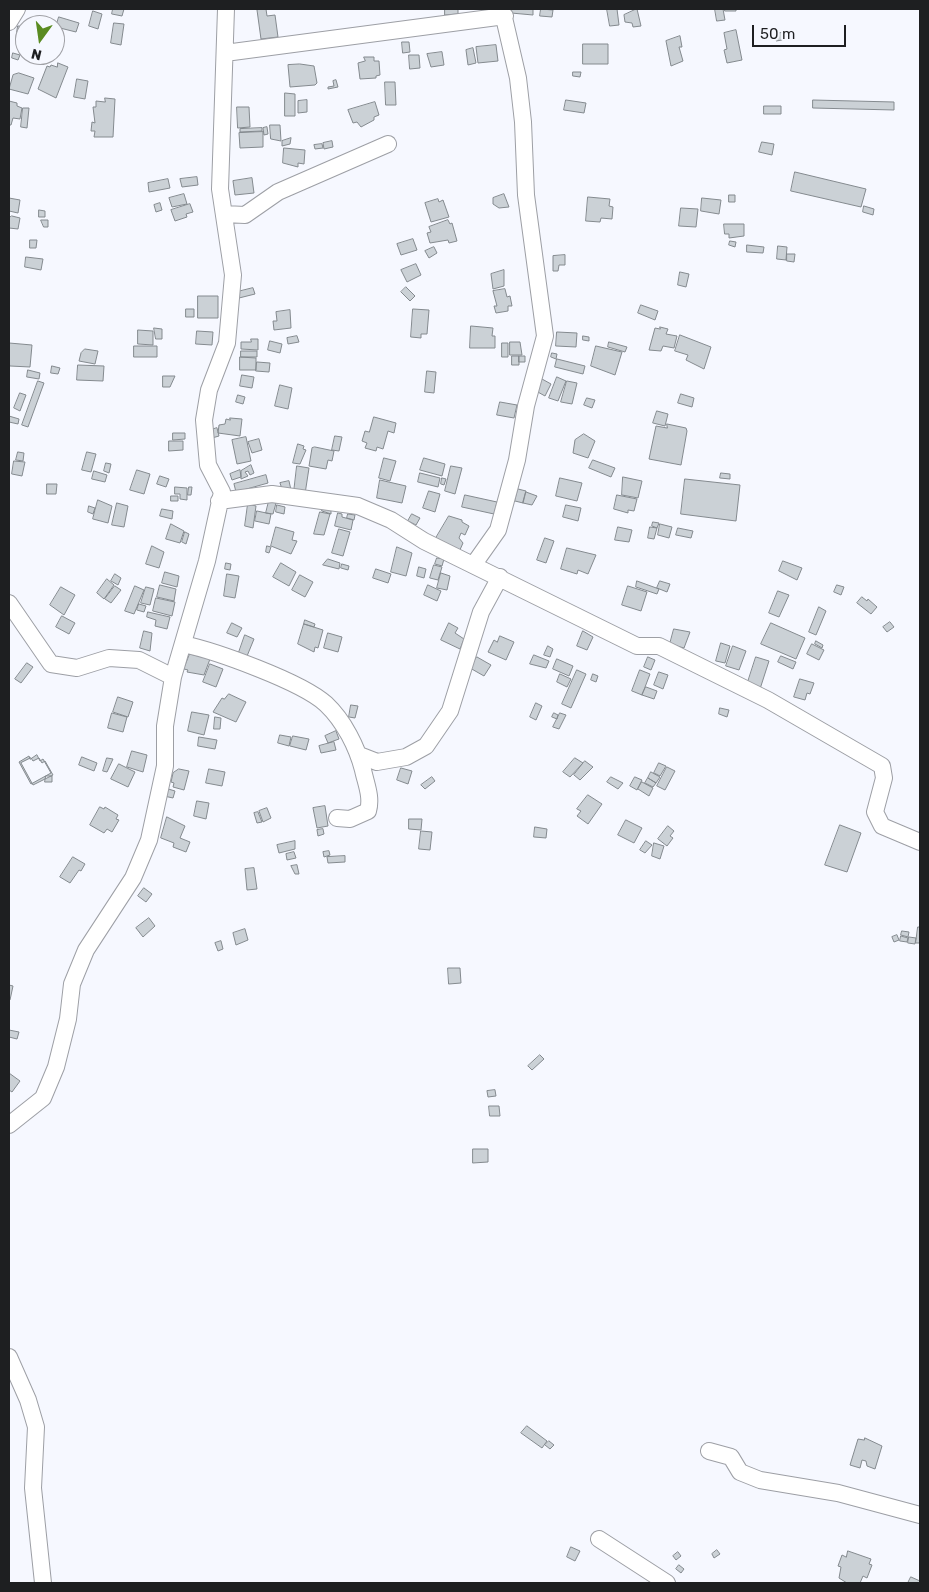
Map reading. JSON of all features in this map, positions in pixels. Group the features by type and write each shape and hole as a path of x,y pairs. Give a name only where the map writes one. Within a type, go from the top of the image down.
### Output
{"street":[{"path":"9,22 18,9"},
{"path":"9,1125 43,1098 56,1067 68,1019 72,984 86,950 133,878 149,840 165,766 165,726 173,678 207,561 222,492 208,466 204,420 209,390 227,343 233,275 220,189 221,96 225,53 226,9"},
{"path":"225,53 503,12 520,96 526,195 545,336 526,406 517,460 498,530 474,564"},
{"path":"224,214 245,215 278,192 388,144"},
{"path":"219,500 272,494 358,506 390,520 424,541 637,646 659,646 768,700 882,766 884,778 875,812 882,826 920,842"},
{"path":"359,755 377,762 406,757 426,746 450,711 481,612 500,577"},
{"path":"9,603 51,664 77,668 109,658 138,660 173,678"},
{"path":"183,644 270,674 306,691 326,704 342,724 359,755 371,801 368,811 350,819 337,818"},
{"path":"9,1357 28,1400 36,1427 32,1488 43,1583"},
{"path":"709,1451 731,1457 740,1472 760,1480 838,1493 920,1515"},
{"path":"599,1539 668,1583"}],"building":[{"path":"113,9 124,9 122,16 112,14"},
{"path":"266,9 267,16 275,15 278,37 261,39 257,10"},
{"path":"445,9 458,9 458,14 445,15"},
{"path":"511,9 533,9 533,15 511,13"},
{"path":"541,9 553,10 552,17 540,16"},
{"path":"607,9 617,9 619,25 610,26"},
{"path":"637,9 641,26 633,27 632,23 625,22 624,15"},
{"path":"715,9 723,9 725,20 717,21"},
{"path":"725,9 736,9 736,11 725,11"},
{"path":"93,11 102,14 98,29 89,26"},
{"path":"65,19 79,23 76,32 65,29"},
{"path":"114,23 124,24 121,45 111,43"},
{"path":"736,30 742,60 727,63 724,50 727,49 724,33"},
{"path":"787,32 788,39 776,41 775,34"},
{"path":"680,36 682,47 679,47 683,61 671,66 666,41"},
{"path":"402,42 409,42 410,52 403,53"},
{"path":"583,44 608,44 608,64 583,64"},
{"path":"496,45 498,61 478,63 476,47"},
{"path":"473,48 476,63 468,65 466,50"},
{"path":"442,52 444,65 431,67 427,54"},
{"path":"409,55 419,55 420,68 410,69"},
{"path":"364,57 374,57 374,61 379,61 380,75 376,76 376,78 360,79 358,63 365,61"},
{"path":"58,65 63,65 68,67 56,98 38,89 47,66 57,67"},
{"path":"288,65 314,66 317,83 315,85 290,87"},
{"path":"573,72 581,72 580,77 573,76"},
{"path":"19,73 34,78 28,94 9,89 13,75"},
{"path":"77,79 88,81 85,99 74,97"},
{"path":"336,80 338,87 328,89 328,87 334,86 333,81"},
{"path":"385,82 395,82 396,105 386,105"},
{"path":"285,93 295,94 295,116 285,116"},
{"path":"105,98 115,99 113,137 94,137 95,131 91,131 92,122 95,123 93,107 96,107 96,101 105,102"},
{"path":"307,100 307,112 298,113 298,101"},
{"path":"566,100 586,103 584,113 564,110"},
{"path":"813,100 894,102 894,110 813,108"},
{"path":"9,101 17,103 17,106 22,108 20,119 13,118 11,125 9,125"},
{"path":"375,102 379,115 374,117 374,120 361,127 357,122 353,123 348,110"},
{"path":"764,106 781,106 781,114 764,114"},
{"path":"237,107 249,107 250,127 238,128"},
{"path":"23,108 29,108 27,128 21,127"},
{"path":"270,125 280,125 281,141 271,139"},
{"path":"267,127 268,134 264,135 263,128"},
{"path":"262,128 262,131 240,132 240,129"},
{"path":"263,132 263,147 240,148 239,133"},
{"path":"291,138 290,144 282,146 282,141"},
{"path":"332,141 333,147 324,149 323,143"},
{"path":"762,142 774,144 772,155 759,152"},
{"path":"322,144 323,148 315,149 314,145"},
{"path":"284,148 305,150 304,164 298,163 298,167 283,163"},
{"path":"795,172 866,189 861,207 791,191"},
{"path":"197,177 198,185 182,187 180,179"},
{"path":"252,178 254,193 235,195 233,181"},
{"path":"168,179 170,188 149,192 148,183"},
{"path":"184,194 187,204 172,207 169,198"},
{"path":"504,194 509,207 499,208 493,204 493,198"},
{"path":"729,195 735,195 735,202 729,202"},
{"path":"588,197 610,199 609,206 613,207 612,219 601,218 600,222 586,221"},
{"path":"9,198 20,200 18,213 9,211"},
{"path":"702,198 721,200 719,214 701,211"},
{"path":"438,199 439,202 443,200 449,217 431,222 425,203"},
{"path":"160,203 162,210 156,212 154,205"},
{"path":"190,204 193,212 186,214 187,217 175,221 171,210"},
{"path":"864,206 874,209 873,215 863,212"},
{"path":"681,208 698,209 696,227 679,226"},
{"path":"39,210 45,211 45,217 39,217"},
{"path":"12,216 20,218 18,229 9,228 9,218"},
{"path":"41,220 48,220 48,227 44,227"},
{"path":"448,220 450,224 452,223 457,241 449,243 448,240 430,243 427,233 431,232 429,227"},
{"path":"724,224 744,224 744,236 729,238 729,234 725,234"},
{"path":"413,239 417,250 401,255 397,244"},
{"path":"30,240 37,240 36,248 30,248"},
{"path":"730,241 736,242 735,247 729,245"},
{"path":"747,245 764,247 763,253 747,252"},
{"path":"778,246 787,247 786,260 777,259"},
{"path":"434,247 437,253 429,258 425,251"},
{"path":"787,254 795,254 794,262 787,261"},
{"path":"565,255 565,265 559,265 558,271 553,271 553,256"},
{"path":"26,257 43,259 41,270 25,267"},
{"path":"416,264 421,275 407,282 401,270"},
{"path":"504,270 504,286 493,289 491,274"},
{"path":"680,272 689,274 686,287 678,285"},
{"path":"406,287 415,296 410,301 401,292"},
{"path":"253,288 255,294 239,298 237,292"},
{"path":"505,289 507,297 510,296 512,306 508,306 508,311 496,313 494,306 497,306 493,291"},
{"path":"198,296 218,296 218,318 198,318"},
{"path":"641,305 658,311 655,320 638,313"},
{"path":"186,309 194,309 194,317 186,317"},
{"path":"413,309 429,310 427,334 421,334 421,338 411,337"},
{"path":"290,310 291,328 274,330 273,321 277,321 276,312"},
{"path":"471,326 493,328 492,336 495,336 495,348 470,348"},
{"path":"660,327 668,329 666,334 677,336 674,348 663,346 661,351 649,350 655,328 660,329"},
{"path":"154,328 162,329 162,339 156,339"},
{"path":"138,330 153,331 153,345 138,344"},
{"path":"197,331 213,332 212,345 196,344"},
{"path":"557,332 577,333 576,347 556,346"},
{"path":"680,335 711,347 704,369 686,360 688,355 675,351"},
{"path":"297,336 299,342 288,344 287,338"},
{"path":"583,336 589,337 589,341 583,340"},
{"path":"251,339 258,339 258,350 241,349 241,342 251,342"},
{"path":"270,341 282,344 280,353 268,350"},
{"path":"510,342 520,342 522,355 510,355"},
{"path":"609,342 627,347 625,352 608,347"},
{"path":"9,343 32,345 30,367 10,366"},
{"path":"502,343 508,343 508,357 502,357"},
{"path":"134,346 157,346 157,357 134,357"},
{"path":"596,346 622,352 615,375 591,366"},
{"path":"85,349 98,351 95,364 79,361 81,353"},
{"path":"241,351 257,351 257,357 241,357"},
{"path":"552,353 557,354 556,359 551,357"},
{"path":"512,356 519,356 519,365 512,365"},
{"path":"519,356 525,356 525,362 519,362"},
{"path":"240,357 256,358 256,370 240,370"},
{"path":"557,359 585,366 583,374 555,367"},
{"path":"257,362 270,363 269,372 256,371"},
{"path":"78,365 104,366 103,381 77,380"},
{"path":"52,366 60,368 58,374 51,373"},
{"path":"28,370 40,373 39,379 27,377"},
{"path":"427,371 436,372 434,393 425,392"},
{"path":"242,375 254,377 252,388 240,386"},
{"path":"163,376 175,376 170,387 163,387"},
{"path":"557,377 566,381 558,401 549,398"},
{"path":"542,379 551,384 545,396 536,391"},
{"path":"38,381 44,383 28,427 22,425"},
{"path":"567,381 577,383 572,404 561,402"},
{"path":"280,385 292,388 288,409 275,406"},
{"path":"20,393 26,395 20,411 14,408"},
{"path":"681,394 694,398 692,407 678,403"},
{"path":"238,395 245,397 243,404 236,402"},
{"path":"587,398 595,400 592,408 584,405"},
{"path":"500,402 517,405 514,418 497,415"},
{"path":"657,411 668,414 665,426 653,423"},
{"path":"9,416 19,419 18,424 9,422"},
{"path":"374,417 396,423 394,433 388,431 383,449 377,447 376,451 365,448 367,443 362,441 365,431 369,432"},
{"path":"230,418 242,419 240,436 218,433 219,425 225,424 226,419 230,420"},
{"path":"667,424 686,428 681,465 649,459 656,426 667,428"},
{"path":"217,428 219,436 212,438 211,430"},
{"path":"173,433 185,433 185,439 173,440"},
{"path":"584,434 595,441 588,458 573,453 575,440"},
{"path":"335,436 342,437 339,451 332,450"},
{"path":"246,437 251,461 237,464 232,440"},
{"path":"259,439 262,450 252,453 248,442"},
{"path":"169,441 183,441 183,450 169,451"},
{"path":"298,444 304,446 303,449 306,450 300,464 293,463"},
{"path":"312,448 334,451 332,461 328,460 326,469 309,466"},
{"path":"18,452 24,453 23,461 16,460"},
{"path":"87,452 96,454 91,472 82,470"},
{"path":"384,458 396,461 390,481 379,478"},
{"path":"424,458 445,464 442,476 420,470"},
{"path":"593,460 615,468 611,477 589,468"},
{"path":"14,461 25,462 22,476 12,474"},
{"path":"106,463 111,464 109,473 104,471"},
{"path":"251,465 254,473 250,475 248,471 245,472 248,476 241,479 241,471"},
{"path":"297,466 309,468 305,494 294,492"},
{"path":"451,466 462,468 455,494 445,491"},
{"path":"137,470 150,474 144,494 130,490"},
{"path":"240,470 241,477 232,480 230,474"},
{"path":"94,471 107,475 105,482 92,479"},
{"path":"420,473 440,478 438,487 418,482"},
{"path":"721,473 730,474 730,479 720,478"},
{"path":"266,475 268,483 236,492 234,484"},
{"path":"160,476 169,479 166,487 157,484"},
{"path":"623,477 642,481 638,498 622,495"},
{"path":"442,478 446,479 444,485 441,484"},
{"path":"560,478 582,483 577,501 556,496"},
{"path":"685,479 740,485 736,521 681,514"},
{"path":"380,480 406,486 402,503 377,498"},
{"path":"289,481 291,490 283,492 280,483"},
{"path":"47,484 57,484 56,494 47,494"},
{"path":"175,487 187,488 187,500 180,499 180,494 175,494"},
{"path":"189,487 192,487 191,495 188,495"},
{"path":"518,489 526,491 523,503 515,501"},
{"path":"429,491 440,494 435,512 423,508"},
{"path":"526,492 537,496 532,505 523,503"},
{"path":"465,495 497,502 494,514 462,507"},
{"path":"617,495 637,499 634,511 628,510 628,513 614,509"},
{"path":"171,496 178,496 178,501 171,501"},
{"path":"98,500 112,506 108,523 93,519"},
{"path":"269,501 276,503 273,514 266,513"},
{"path":"117,503 128,506 124,527 112,525"},
{"path":"248,504 256,506 253,528 245,526"},
{"path":"277,505 285,507 284,514 276,512"},
{"path":"566,505 581,508 578,521 563,517"},
{"path":"89,506 95,508 93,514 88,512"},
{"path":"322,508 331,510 331,514 322,511"},
{"path":"162,509 173,511 172,519 160,516"},
{"path":"257,511 271,514 269,524 255,521"},
{"path":"320,512 330,514 324,535 314,534"},
{"path":"338,513 342,514 342,517 353,520 351,530 335,526"},
{"path":"348,514 355,515 354,520 347,518"},
{"path":"412,514 420,518 416,525 408,521"},
{"path":"449,516 462,520 462,522 469,526 465,535 461,533 459,538 463,543 459,552 438,543 440,540 436,538"},
{"path":"653,522 659,523 657,528 652,526"},
{"path":"171,524 184,531 180,543 166,539"},
{"path":"660,524 672,527 669,538 658,535"},
{"path":"276,527 294,532 292,540 297,541 291,554 271,546"},
{"path":"618,527 632,530 629,542 615,540"},
{"path":"650,527 657,528 654,539 648,538"},
{"path":"678,528 693,531 691,538 676,535"},
{"path":"339,529 350,532 343,556 332,553"},
{"path":"185,532 189,534 186,544 182,542"},
{"path":"545,538 554,541 546,563 537,560"},
{"path":"152,546 164,552 159,568 146,564"},
{"path":"267,546 271,547 269,553 266,552"},
{"path":"397,547 412,553 406,576 391,572"},
{"path":"567,548 596,555 588,574 578,570 577,574 561,569"},
{"path":"437,558 444,559 442,566 435,564"},
{"path":"328,559 340,563 339,569 323,565"},
{"path":"783,561 802,568 797,580 779,571"},
{"path":"226,563 231,564 230,570 225,569"},
{"path":"281,563 296,572 289,586 273,577"},
{"path":"342,564 349,566 348,570 341,568"},
{"path":"434,565 442,567 438,580 430,578"},
{"path":"419,567 426,569 424,578 417,576"},
{"path":"376,569 391,574 388,583 373,578"},
{"path":"165,572 179,576 177,587 162,583"},
{"path":"441,573 450,576 447,590 437,588"},
{"path":"115,574 121,578 118,585 111,581"},
{"path":"227,574 239,576 235,598 224,596"},
{"path":"300,575 313,582 305,597 292,590"},
{"path":"107,579 114,585 104,599 97,593"},
{"path":"637,581 659,589 657,594 636,587"},
{"path":"660,581 670,584 667,592 657,588"},
{"path":"160,585 176,589 174,601 157,597"},
{"path":"428,585 441,591 437,601 424,595"},
{"path":"837,585 844,587 841,595 834,592"},
{"path":"115,586 121,590 111,603 105,599"},
{"path":"135,586 144,590 134,614 125,611"},
{"path":"628,586 647,592 641,611 622,605"},
{"path":"61,587 75,595 64,615 50,605"},
{"path":"146,587 154,589 150,605 141,603"},
{"path":"778,591 789,595 779,617 769,613"},
{"path":"862,597 867,601 868,599 877,607 871,614 857,603"},
{"path":"156,598 175,602 172,616 153,611"},
{"path":"139,604 146,606 144,612 137,610"},
{"path":"819,607 826,611 816,635 809,632"},
{"path":"148,612 170,617 167,629 155,626 156,620 147,617"},
{"path":"62,616 75,623 69,634 56,627"},
{"path":"305,620 315,624 314,627 304,624"},
{"path":"890,622 894,627 887,632 883,627"},
{"path":"232,623 242,628 237,637 227,633"},
{"path":"449,623 458,628 455,633 464,639 460,649 441,640"},
{"path":"771,623 805,638 796,659 761,644"},
{"path":"304,624 323,630 318,648 315,647 314,652 298,644"},
{"path":"674,629 690,632 684,648 670,644"},
{"path":"144,631 152,633 150,651 140,648"},
{"path":"583,631 593,637 587,650 577,646"},
{"path":"328,633 342,637 338,652 324,648"},
{"path":"245,635 254,639 245,661 237,658"},
{"path":"500,636 514,642 506,660 488,652 494,640 497,642"},
{"path":"816,641 823,645 822,648 815,644"},
{"path":"721,643 730,646 725,663 716,661"},
{"path":"812,644 824,650 819,660 807,654"},
{"path":"548,646 553,649 550,657 544,655"},
{"path":"733,646 746,651 739,670 726,666"},
{"path":"190,654 210,659 204,675 187,672 188,670 184,669"},
{"path":"534,655 549,661 546,668 530,664"},
{"path":"781,656 796,662 793,669 778,662"},
{"path":"477,657 491,665 484,676 470,668"},
{"path":"648,657 655,660 651,670 644,667"},
{"path":"756,657 769,661 760,689 747,685"},
{"path":"557,659 573,666 569,676 553,669"},
{"path":"27,663 33,667 21,683 15,679"},
{"path":"210,664 223,669 216,687 203,682"},
{"path":"577,670 586,674 571,708 562,704"},
{"path":"640,670 650,674 642,695 632,691"},
{"path":"659,672 668,675 663,689 654,685"},
{"path":"560,674 571,679 567,687 557,682"},
{"path":"593,674 598,676 596,682 591,680"},
{"path":"800,679 814,683 810,694 807,693 805,700 794,697"},
{"path":"646,687 657,691 654,699 642,695"},
{"path":"229,694 246,702 236,722 213,712 222,698 224,699"},
{"path":"118,697 133,702 128,717 113,712"},
{"path":"536,703 542,706 536,720 530,717"},
{"path":"351,705 358,706 355,718 349,717"},
{"path":"720,708 729,710 727,717 719,714"},
{"path":"192,712 209,715 204,735 188,731"},
{"path":"112,713 127,717 123,732 108,728"},
{"path":"554,713 558,715 557,719 552,717"},
{"path":"560,713 566,715 559,729 553,727"},
{"path":"215,717 221,718 220,729 214,729"},
{"path":"336,731 339,739 328,743 325,736"},
{"path":"280,735 291,737 289,746 278,743"},
{"path":"293,736 309,739 306,750 290,746"},
{"path":"199,737 217,740 215,749 198,746"},
{"path":"334,742 336,750 321,753 319,746"},
{"path":"132,751 147,755 143,772 127,767"},
{"path":"37,755 40,761 43,759 51,773 31,784 19,762 29,756 30,759"},
{"path":"82,757 97,763 94,771 79,765"},
{"path":"31,758 33,761 39,758 42,763 45,761 53,775 33,785 21,763"},
{"path":"107,758 113,759 107,772 103,771"},
{"path":"575,758 583,763 570,777 563,772"},
{"path":"585,761 593,767 580,780 574,775"},
{"path":"659,763 666,766 660,776 654,773"},
{"path":"119,764 135,772 128,787 111,779"},
{"path":"667,767 675,771 665,790 657,786"},
{"path":"401,768 412,771 408,784 397,780"},
{"path":"179,769 189,771 184,790 173,787 174,783 171,782 173,773"},
{"path":"209,769 225,772 222,786 206,783"},
{"path":"651,772 660,777 656,783 648,778"},
{"path":"46,776 52,776 52,782 45,782"},
{"path":"432,777 435,781 425,789 421,785"},
{"path":"611,777 623,783 618,789 607,782"},
{"path":"635,777 642,780 637,790 630,786"},
{"path":"648,778 656,783 653,787 645,783"},
{"path":"642,782 653,788 649,796 638,789"},
{"path":"165,788 175,791 173,798 164,796"},
{"path":"588,795 602,804 588,824 577,816 581,811 577,809"},
{"path":"197,801 209,803 206,819 194,816"},
{"path":"325,806 328,826 317,828 313,808"},
{"path":"100,807 104,809 105,807 118,815 116,819 119,820 112,832 107,829 104,833 90,825"},
{"path":"267,808 271,818 263,822 259,811"},
{"path":"258,812 262,822 257,823 254,813"},
{"path":"167,817 185,826 180,838 190,842 186,852 173,847 174,843 161,838"},
{"path":"409,819 422,819 421,830 409,829"},
{"path":"626,820 642,828 634,843 618,835"},
{"path":"840,825 861,833 847,872 825,865"},
{"path":"668,826 674,831 670,836 673,838 667,846 658,839"},
{"path":"535,827 547,829 546,838 534,837"},
{"path":"323,829 324,834 318,836 317,830"},
{"path":"421,831 432,832 430,850 419,849"},
{"path":"295,841 295,849 279,853 277,845"},
{"path":"646,841 652,845 645,853 640,850"},
{"path":"654,843 664,846 660,859 652,856"},
{"path":"329,851 330,855 324,857 323,852"},
{"path":"294,852 296,858 287,860 286,854"},
{"path":"345,856 345,862 328,863 327,857"},
{"path":"73,857 85,864 70,883 60,877"},
{"path":"297,865 299,874 295,874 291,866"},
{"path":"254,868 257,889 247,890 245,869"},
{"path":"144,888 152,894 146,902 138,896"},
{"path":"149,918 155,926 143,937 136,928"},
{"path":"918,927 920,927 920,943 916,943"},
{"path":"245,929 248,940 236,945 233,933"},
{"path":"902,931 909,932 908,937 901,935"},
{"path":"897,935 899,940 894,942 892,937"},
{"path":"901,936 908,938 907,942 900,941"},
{"path":"909,937 916,938 915,944 908,943"},
{"path":"221,941 223,949 218,951 215,943"},
{"path":"448,968 460,968 461,983 449,984"},
{"path":"9,985 13,986 10,1000 9,999"},
{"path":"9,1030 19,1032 17,1039 9,1037"},
{"path":"540,1055 544,1059 532,1070 528,1066"},
{"path":"9,1073 20,1081 12,1092 9,1090"},
{"path":"495,1090 496,1096 488,1097 487,1091"},
{"path":"489,1106 499,1106 500,1116 490,1116"},
{"path":"473,1149 488,1149 488,1162 473,1163"},
{"path":"527,1426 547,1441 542,1448 521,1433"},
{"path":"865,1438 882,1446 875,1469 867,1466 866,1461 862,1460 860,1468 850,1465 858,1439 864,1440"},
{"path":"549,1441 554,1445 550,1449 545,1445"},
{"path":"571,1547 580,1551 575,1561 567,1557"},
{"path":"717,1550 720,1554 714,1558 712,1554"},
{"path":"848,1551 871,1559 869,1564 872,1565 867,1578 863,1576 860,1583 847,1583 839,1578 841,1567 838,1566 842,1555 846,1557"},
{"path":"678,1552 681,1556 676,1560 673,1556"},
{"path":"679,1565 684,1569 681,1573 676,1569"},
{"path":"911,1577 920,1581 920,1583 908,1583"}]}
